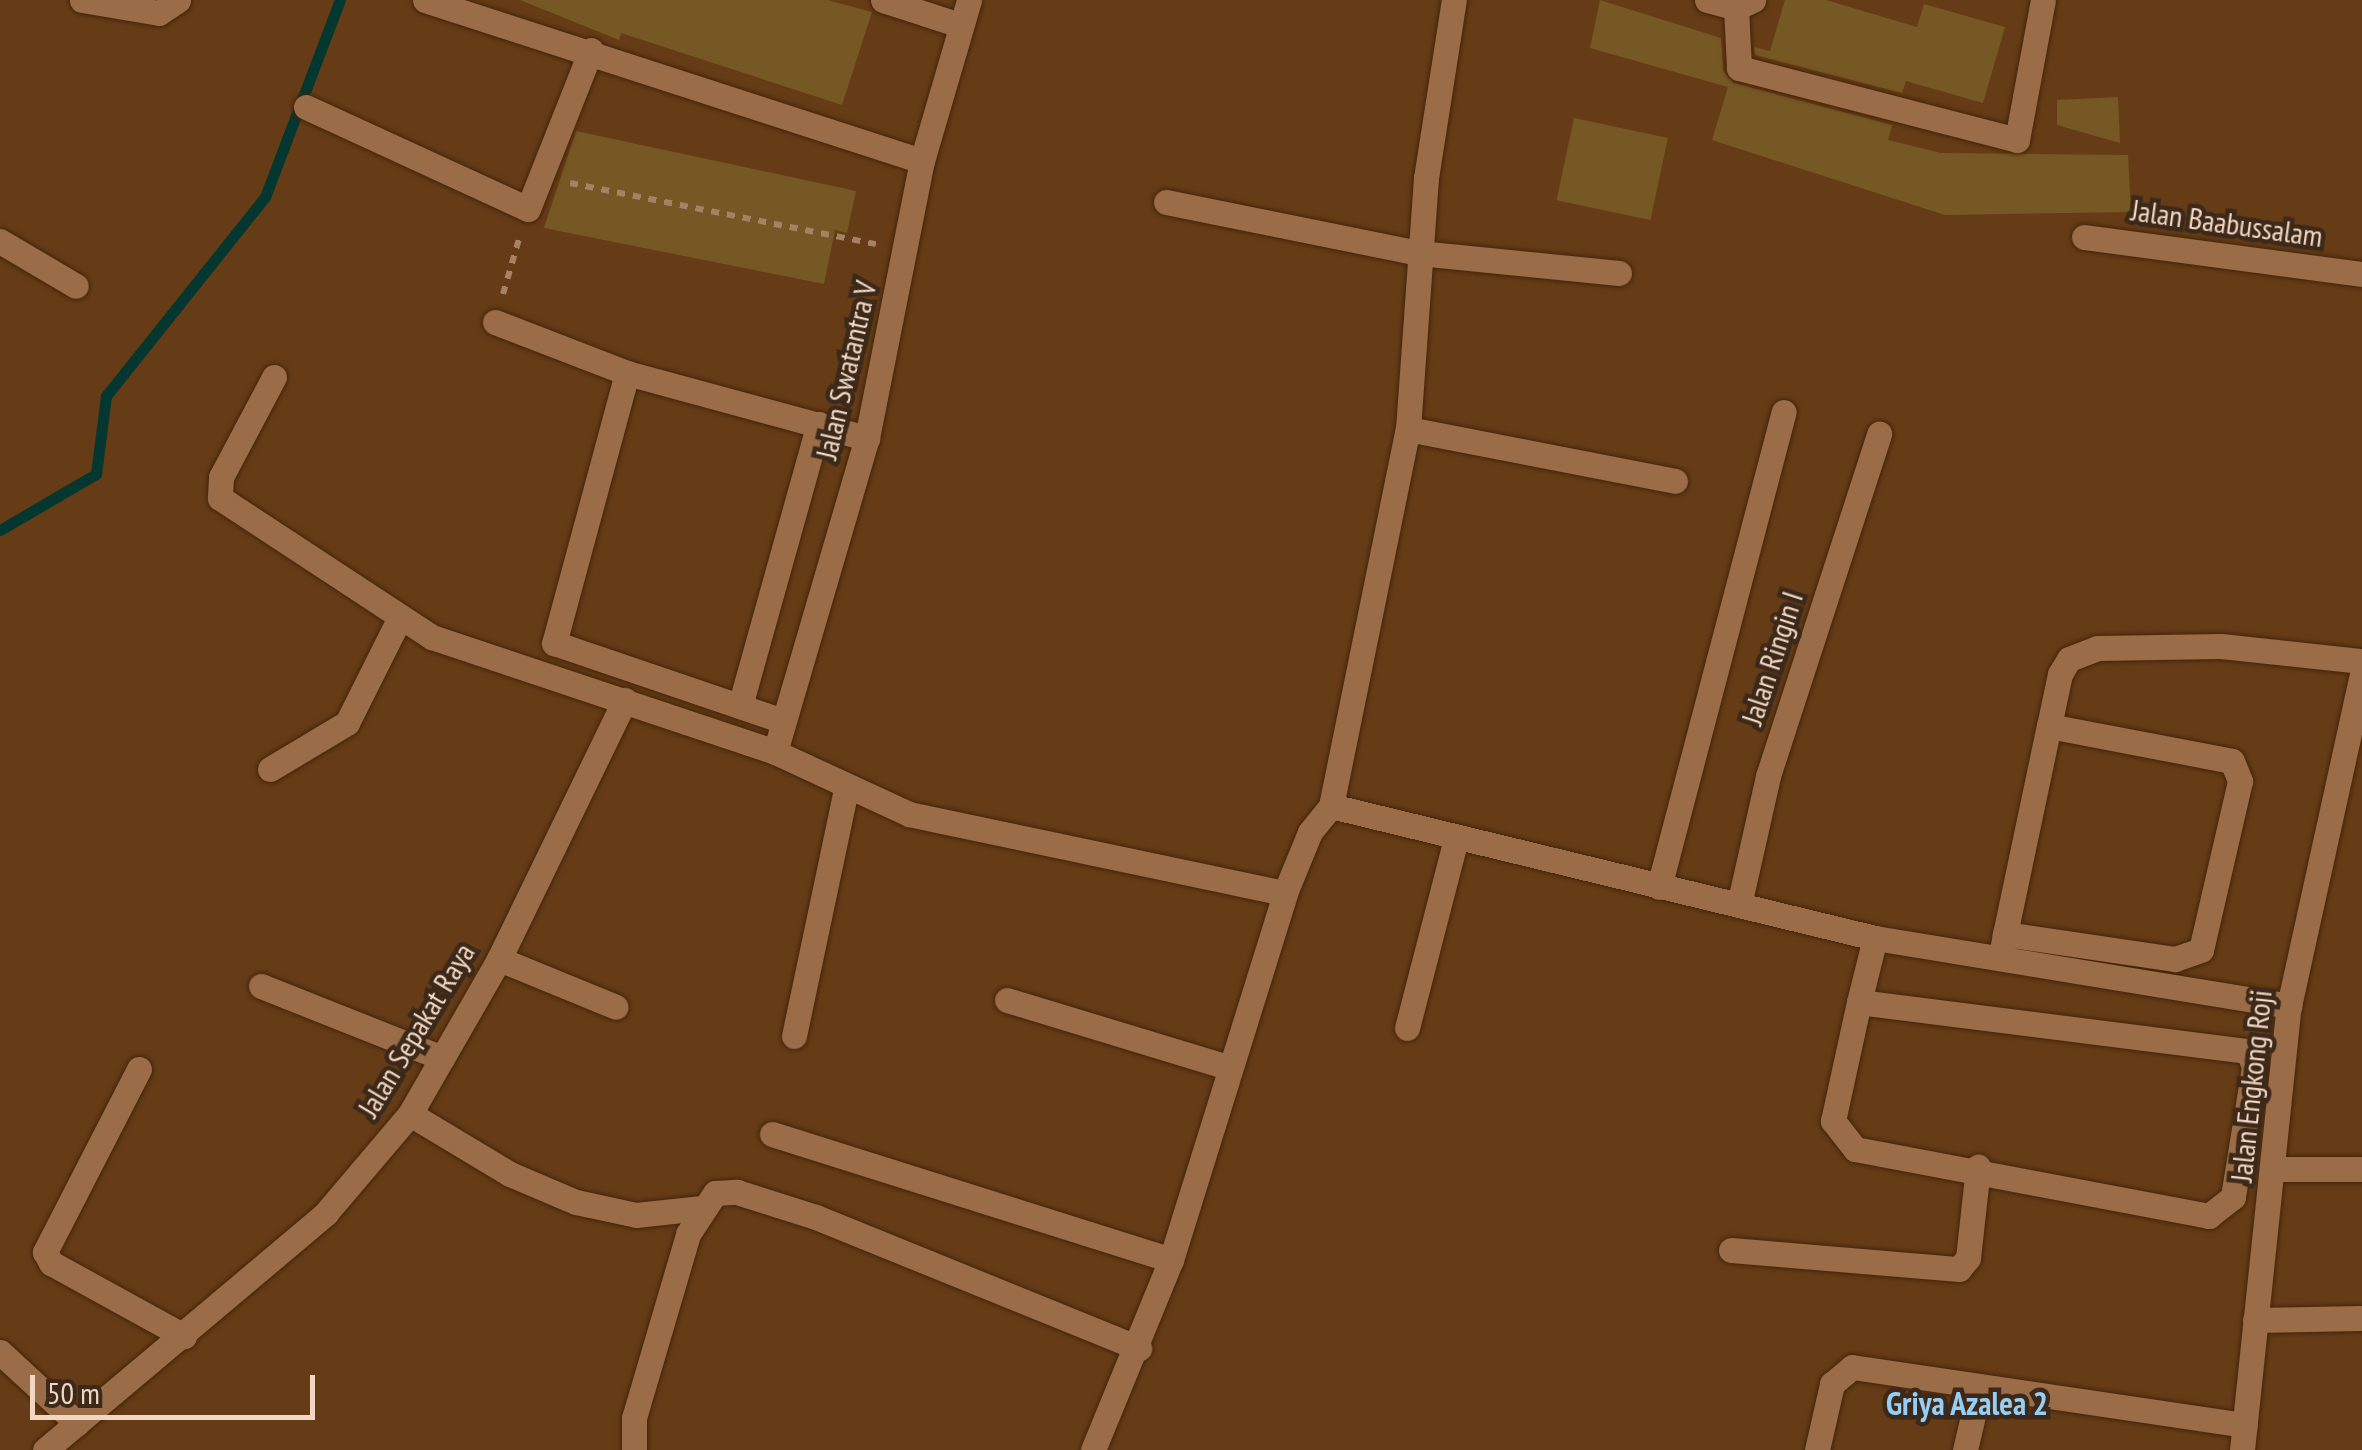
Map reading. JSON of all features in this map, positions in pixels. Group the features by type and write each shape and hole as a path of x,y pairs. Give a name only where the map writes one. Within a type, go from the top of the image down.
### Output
{"street":[{"path":"82,0 159,14 178,0"},
{"path":"425,0 591,50 922,162"},
{"path":"883,0 956,24"},
{"name":"Jalan Swatantra V","path":"775,752 867,438 922,162 956,24 970,0"},
{"path":"1093,1450 1139,1348 1170,1260 1285,892 1310,832 1331,806 1408,429 1420,253 1454,0"},
{"path":"1707,0 1745,4 1739,68 2017,140 2043,0"},
{"path":"306,107 528,208 591,50"},
{"path":"1166,202 1420,253 1619,274"},
{"name":"Jalan Baabussalam","path":"2084,237 2362,274"},
{"path":"0,242 76,286"},
{"path":"494,322 627,372 867,438"},
{"path":"627,372 554,643 783,721"},
{"path":"274,377 220,477 220,498 399,619 432,637 775,752 846,790 909,814 1030,844 1285,892"},
{"path":"1659,887 1784,412"},
{"path":"740,706 819,424"},
{"path":"1408,429 1675,481"},
{"name":"Jalan Ringin I","path":"1739,906 1768,776 1879,434"},
{"path":"270,769 347,722 399,619"},
{"path":"2003,944 2060,674 2069,659 2097,648 2221,646 2362,661"},
{"name":"Jalan Engkong Roji","path":"2244,1438 2254,1320 2277,1170 2289,1006 2362,674"},
{"name":"Jalan Sepakat Raya","path":"45,1450 326,1213 410,1114 499,959 625,700"},
{"path":"1331,806 1875,938 2175,959 2201,950 2212,924 2240,782 2232,762 2049,726"},
{"path":"794,1036 846,790"},
{"path":"1407,1028 1456,838"},
{"path":"1859,1002 2248,1051 2254,1067 2233,1197 2209,1216 1978,1167 1854,1149 1839,1137 1833,1121 1859,1002 1875,938"},
{"path":"2003,944 2289,1006"},
{"path":"499,959 616,1007"},
{"path":"262,986 442,1058"},
{"path":"1006,1000 1228,1067"},
{"path":"138,1069 45,1252 52,1263 184,1336"},
{"path":"410,1114 510,1174 576,1202 636,1216 700,1208"},
{"path":"772,1134 1170,1260"},
{"path":"1731,1250 1959,1268 1968,1258 1978,1167"},
{"path":"2277,1170 2362,1169"},
{"path":"617,1450 634,1418 700,1208 715,1193 737,1192 816,1217 1139,1348"},
{"path":"2254,1320 2362,1318"},
{"path":"0,1352 77,1423"},
{"path":"1817,1450 1832,1384 1852,1367 1979,1390 2015,1386 2244,1438"},
{"path":"1965,1450 1979,1390"},
{"path":"634,1418 634,1450"}],"path":[{"path":"542,176 907,249"},
{"path":"494,322 528,208"}],"building":[{"path":"520,0 827,0 872,12 842,105 621,33 619,40"},
{"path":"1600,0 1721,38 1723,70 1734,83 1892,125 1888,140 1941,153 2128,155 2131,212 1945,215 1712,140 1728,87 1590,48"},
{"path":"1785,0 1826,0 1917,27 1924,4 2005,27 1983,103 1906,81 1902,93 1755,55 1754,47 1770,51"},
{"path":"2118,97 2120,143 2057,125 2057,100"},
{"path":"1574,118 1668,138 1650,220 1557,200"},
{"path":"576,131 856,191 847,233 835,230 824,284 544,228"}],"waterway":[{"path":"0,530 96,474 106,396 265,197 340,0"}],"district":[{"name":"Griya Azalea 2","path":"1967,1403"}]}
